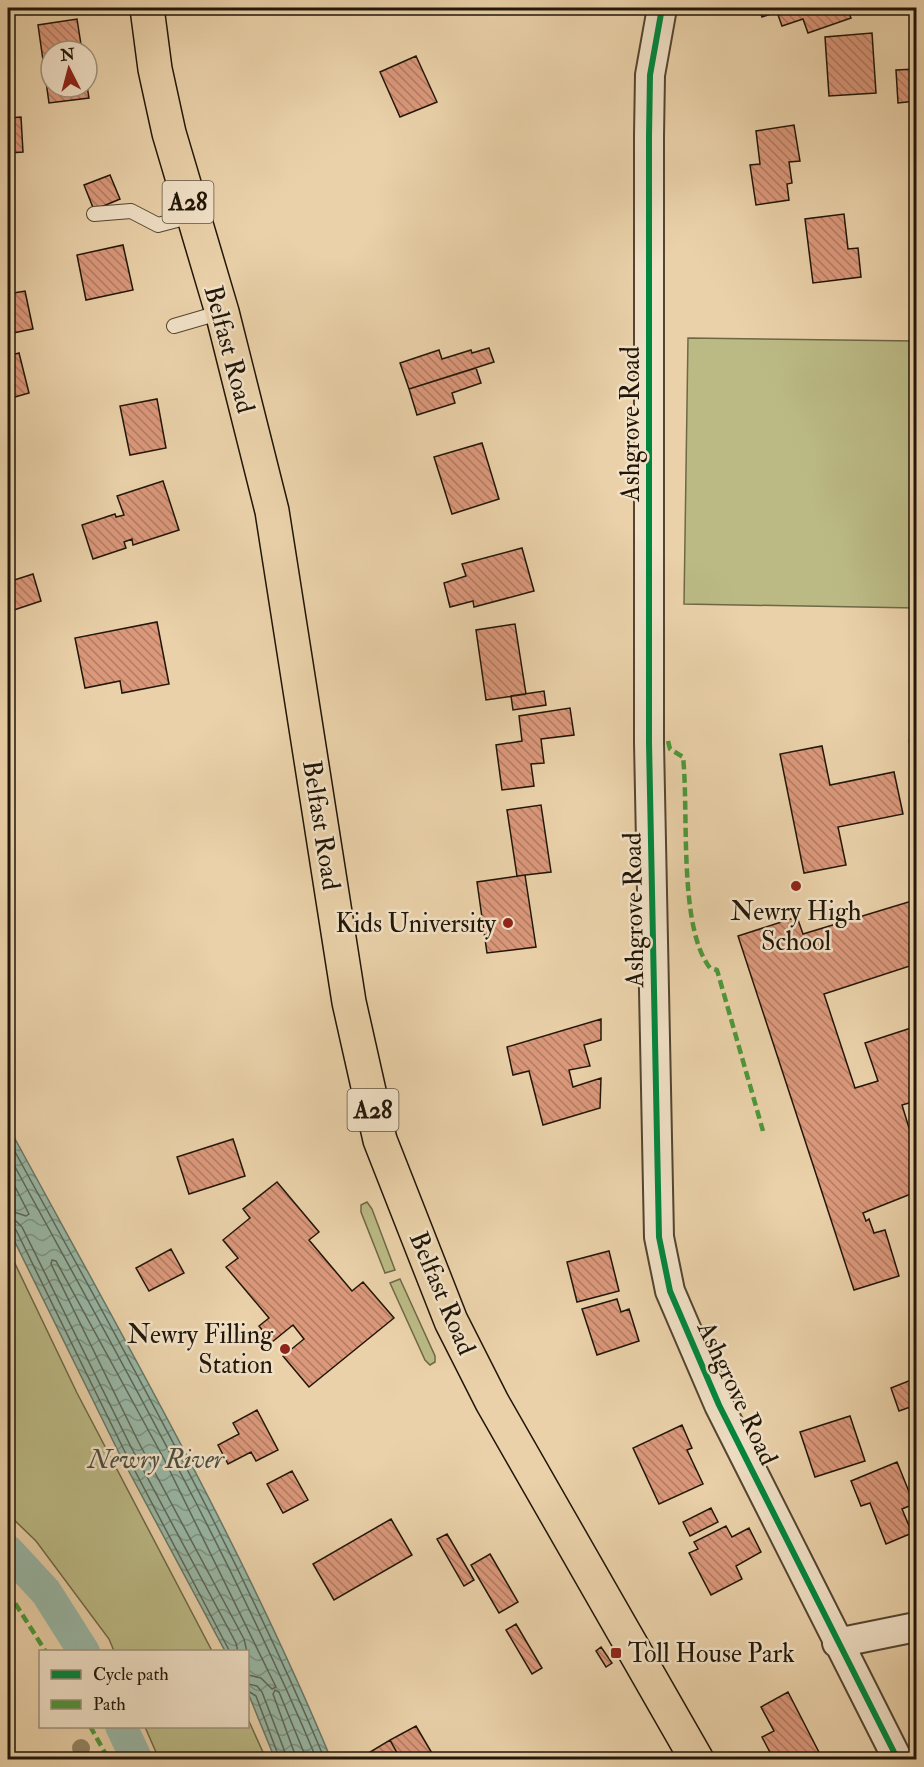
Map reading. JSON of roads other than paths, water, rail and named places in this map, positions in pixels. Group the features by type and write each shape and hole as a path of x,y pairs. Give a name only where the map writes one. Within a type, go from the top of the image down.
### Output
{"highway":[{"name":"Belfast Road","path":"147,8 155,69 192,216 222,312 272,511 349,1002 380,1140 452,1321 492,1402 698,1760"}],"street":[{"name":"Ashgrove Road","path":"662,8 650,75 649,136 649,743 659,1237 670,1291 719,1406 898,1760"},
{"path":"837,1642 916,1627"}],"lane":[{"path":"94,214 131,211 158,225 192,216"},
{"path":"174,326 222,312"}],"water":[{"name":"Newry River","path":"8,1126 219,1517 296,1677 331,1759 275,1759 249,1695 249,1650 224,1650 119,1453 8,1228"}],"waterway":[{"path":"8,1551 46,1592 83,1650"},
{"path":"122,1728 137,1760"}],"place":[{"name":"Newry High School","path":"796,886"},
{"name":"Kids University","path":"508,923"},
{"name":"Newry Filling Station","path":"285,1349"},
{"name":"Toll House Park","path":"616,1653"}]}
